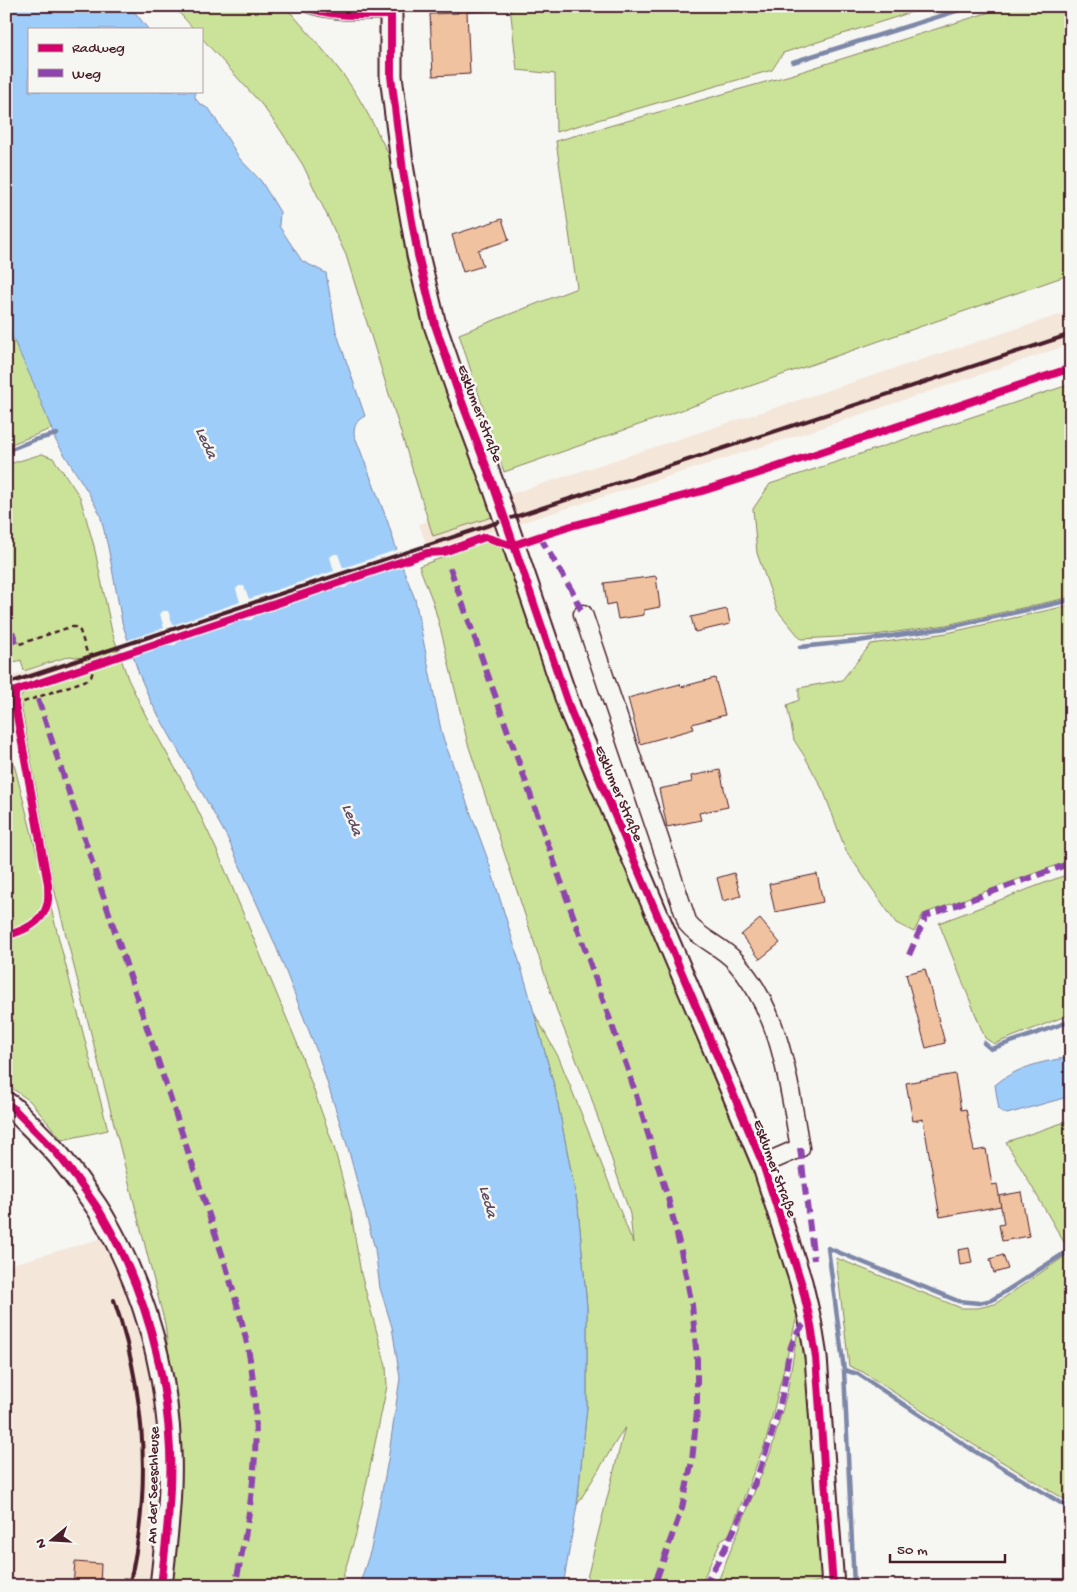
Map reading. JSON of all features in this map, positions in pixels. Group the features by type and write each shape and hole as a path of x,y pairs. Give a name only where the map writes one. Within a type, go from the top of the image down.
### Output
{"street":[{"name":"Esklumer Straße","path":"390,10 391,76 402,171 427,295 444,354 498,498 571,712 762,1164 800,1282 815,1348 833,1586"},
{"name":"Esklumer Straße","path":"583,614 688,924 694,932 718,946 734,959 748,976 761,997 779,1039 800,1148 762,1164"},
{"name":"An der Seeschleuse","path":"6,1103 59,1156 95,1204 132,1274 147,1314 158,1356 166,1403 170,1450 168,1524 161,1586"}],"lane":[{"path":"304,6 326,13 341,14 390,10"}],"path":[{"path":"15,705 87,680 91,677 93,671 80,631 75,627 17,645"}],"shaded area":[{"path":"1071,311 1071,344 814,430 429,552 419,524"},
{"path":"77,657 81,671 6,694 6,678"},
{"path":"113,1235 166,1403 161,1586 6,1586 6,1266"}],"green space":[{"path":"173,6 285,6 330,58 358,97 393,163 495,516 433,536 346,255 303,165 281,131 262,105 202,38 202,28 193,28"},
{"path":"510,6 931,6 783,53 772,70 556,132 555,74 517,70"},
{"path":"1001,6 1071,6 1071,274 504,472 459,334 577,288 556,141 794,74 996,10"},
{"path":"6,279 72,426 51,429 6,446"},
{"path":"1071,384 1071,597 946,625 875,635 801,639 777,610 757,553 753,509 770,484"},
{"path":"42,454 53,458 80,497 94,546 112,632 128,679 146,716 194,802 218,853 297,1043 334,1147 351,1213 361,1274 386,1366 387,1386 356,1534 340,1586 161,1586 172,1383 165,1324 54,888 20,699 27,691 86,672 81,658 70,656 24,671 21,660 6,665 6,465"},
{"path":"486,542 507,548 715,1076 764,1195 798,1312 766,1441 729,1535 721,1540 700,1586 585,1586 625,1427 577,1505 587,1407 587,1307 578,1207 555,1089 534,1013 559,1058 633,1243 630,1214 589,1091 559,1017 468,744 433,602 419,566"},
{"path":"1071,605 1071,860 923,914 914,932 896,923 846,851 824,792 794,740 787,705 799,700 799,688 842,680 871,644 947,633"},
{"path":"6,733 108,1130 62,1140 30,1101 6,1084"},
{"path":"1071,873 1071,1014 994,1044 985,1038 939,923"},
{"path":"1071,1120 1071,1240 1065,1244 1006,1142"},
{"path":"1071,1252 1071,1503 974,1445 863,1372 849,1366 836,1258 961,1308 978,1308 995,1304"},
{"path":"797,1335 804,1338 816,1431 824,1568 820,1581 797,1586 716,1586 771,1451 787,1393"}],"water":[{"name":"Leda","path":"6,6 130,6 147,28 28,28 28,92 195,92 195,98 210,110 240,159 261,181 280,212 279,226 302,261 326,273 336,331 365,416 356,423 354,434 415,599 442,735 488,860 527,987 555,1089 578,1207 587,1307 587,1407 577,1505 563,1586 359,1586 371,1549 388,1460 400,1378 392,1327 380,1288 375,1249 348,1148 318,1054 275,944 227,837 151,702 139,674 122,622 100,514 56,441 34,384 6,324"},
{"path":"1066,1058 1071,1062 1071,1096 1007,1114 999,1110 995,1085 1002,1079 1028,1067"}],"pier":[{"path":"400,549 404,563 348,582 349,585 345,588 341,588 339,585 253,613 254,617 251,620 246,620 244,616 178,639 175,645 170,645 169,642 130,655 125,641 164,628 160,614 163,611 168,611 173,625 240,602 236,589 239,586 244,586 249,599 334,571 330,557 334,554 338,554 343,568"}],"building":[{"path":"458,6 487,6 487,11 467,12 470,74 433,76 430,14 458,13"},
{"path":"502,219 509,240 478,250 483,266 463,272 452,235"},
{"path":"656,576 660,607 644,610 644,615 618,619 615,603 607,605 604,583"},
{"path":"727,609 730,624 695,632 691,617"},
{"path":"715,678 725,715 692,724 694,729 640,744 628,698 680,684 681,687"},
{"path":"720,770 728,807 699,813 701,820 667,827 659,789 692,782 691,776"},
{"path":"734,873 741,896 723,901 717,878"},
{"path":"817,874 823,902 775,912 769,884"},
{"path":"760,919 780,943 760,959 741,935"},
{"path":"925,969 945,1043 926,1048 906,974"},
{"path":"955,1074 961,1110 966,1109 974,1151 986,1149 992,1185 997,1184 1001,1206 940,1217 923,1119 913,1121 906,1083"},
{"path":"1021,1192 1029,1236 1002,1241 999,1225 1004,1224 999,1196"},
{"path":"969,1248 972,1263 960,1265 958,1250"},
{"path":"1003,1255 1008,1269 994,1273 990,1259"},
{"path":"75,1562 101,1564 100,1586 73,1586"}],"waterway":[{"path":"793,62 972,6"},
{"path":"6,451 34,440 57,434"},
{"path":"800,647 858,641 946,628 1071,600"},
{"path":"984,1043 991,1049 1071,1021"},
{"path":"854,1586 844,1370 828,1248 958,1301 979,1303 992,1300 1071,1249"},
{"path":"844,1370 858,1374 971,1449 1071,1509"}],"railway":[{"path":"6,684 1071,334"},
{"path":"114,1300 133,1370 142,1442 141,1513 129,1586"}],"marked path":[{"path":"540,537 572,591 583,614"},
{"path":"450,568 631,1079 668,1198 692,1305 697,1359 697,1411 692,1461 682,1508 654,1586"},
{"path":"6,615 17,645"},
{"path":"38,699 225,1263 245,1336 253,1381 256,1433 253,1484 235,1586"},
{"path":"909,955 926,916 1071,863"},
{"path":"800,1148 814,1260"},
{"path":"704,1586 729,1541 760,1470 782,1396 792,1344 796,1335 810,1320"}],"cycle path":[{"path":"304,6 335,14 390,15"},
{"path":"391,6 391,76 403,171 418,255 435,325 495,490 571,712 763,1164 801,1282 816,1357 833,1586"},
{"path":"6,936 19,932 31,925 41,917 48,903 48,884 15,705 15,691 427,553 444,552 485,537 514,545 571,526 702,491 1071,368"},
{"path":"6,1103 55,1151 98,1208 120,1249 140,1297 161,1372 170,1450 167,1535 161,1586"}]}
